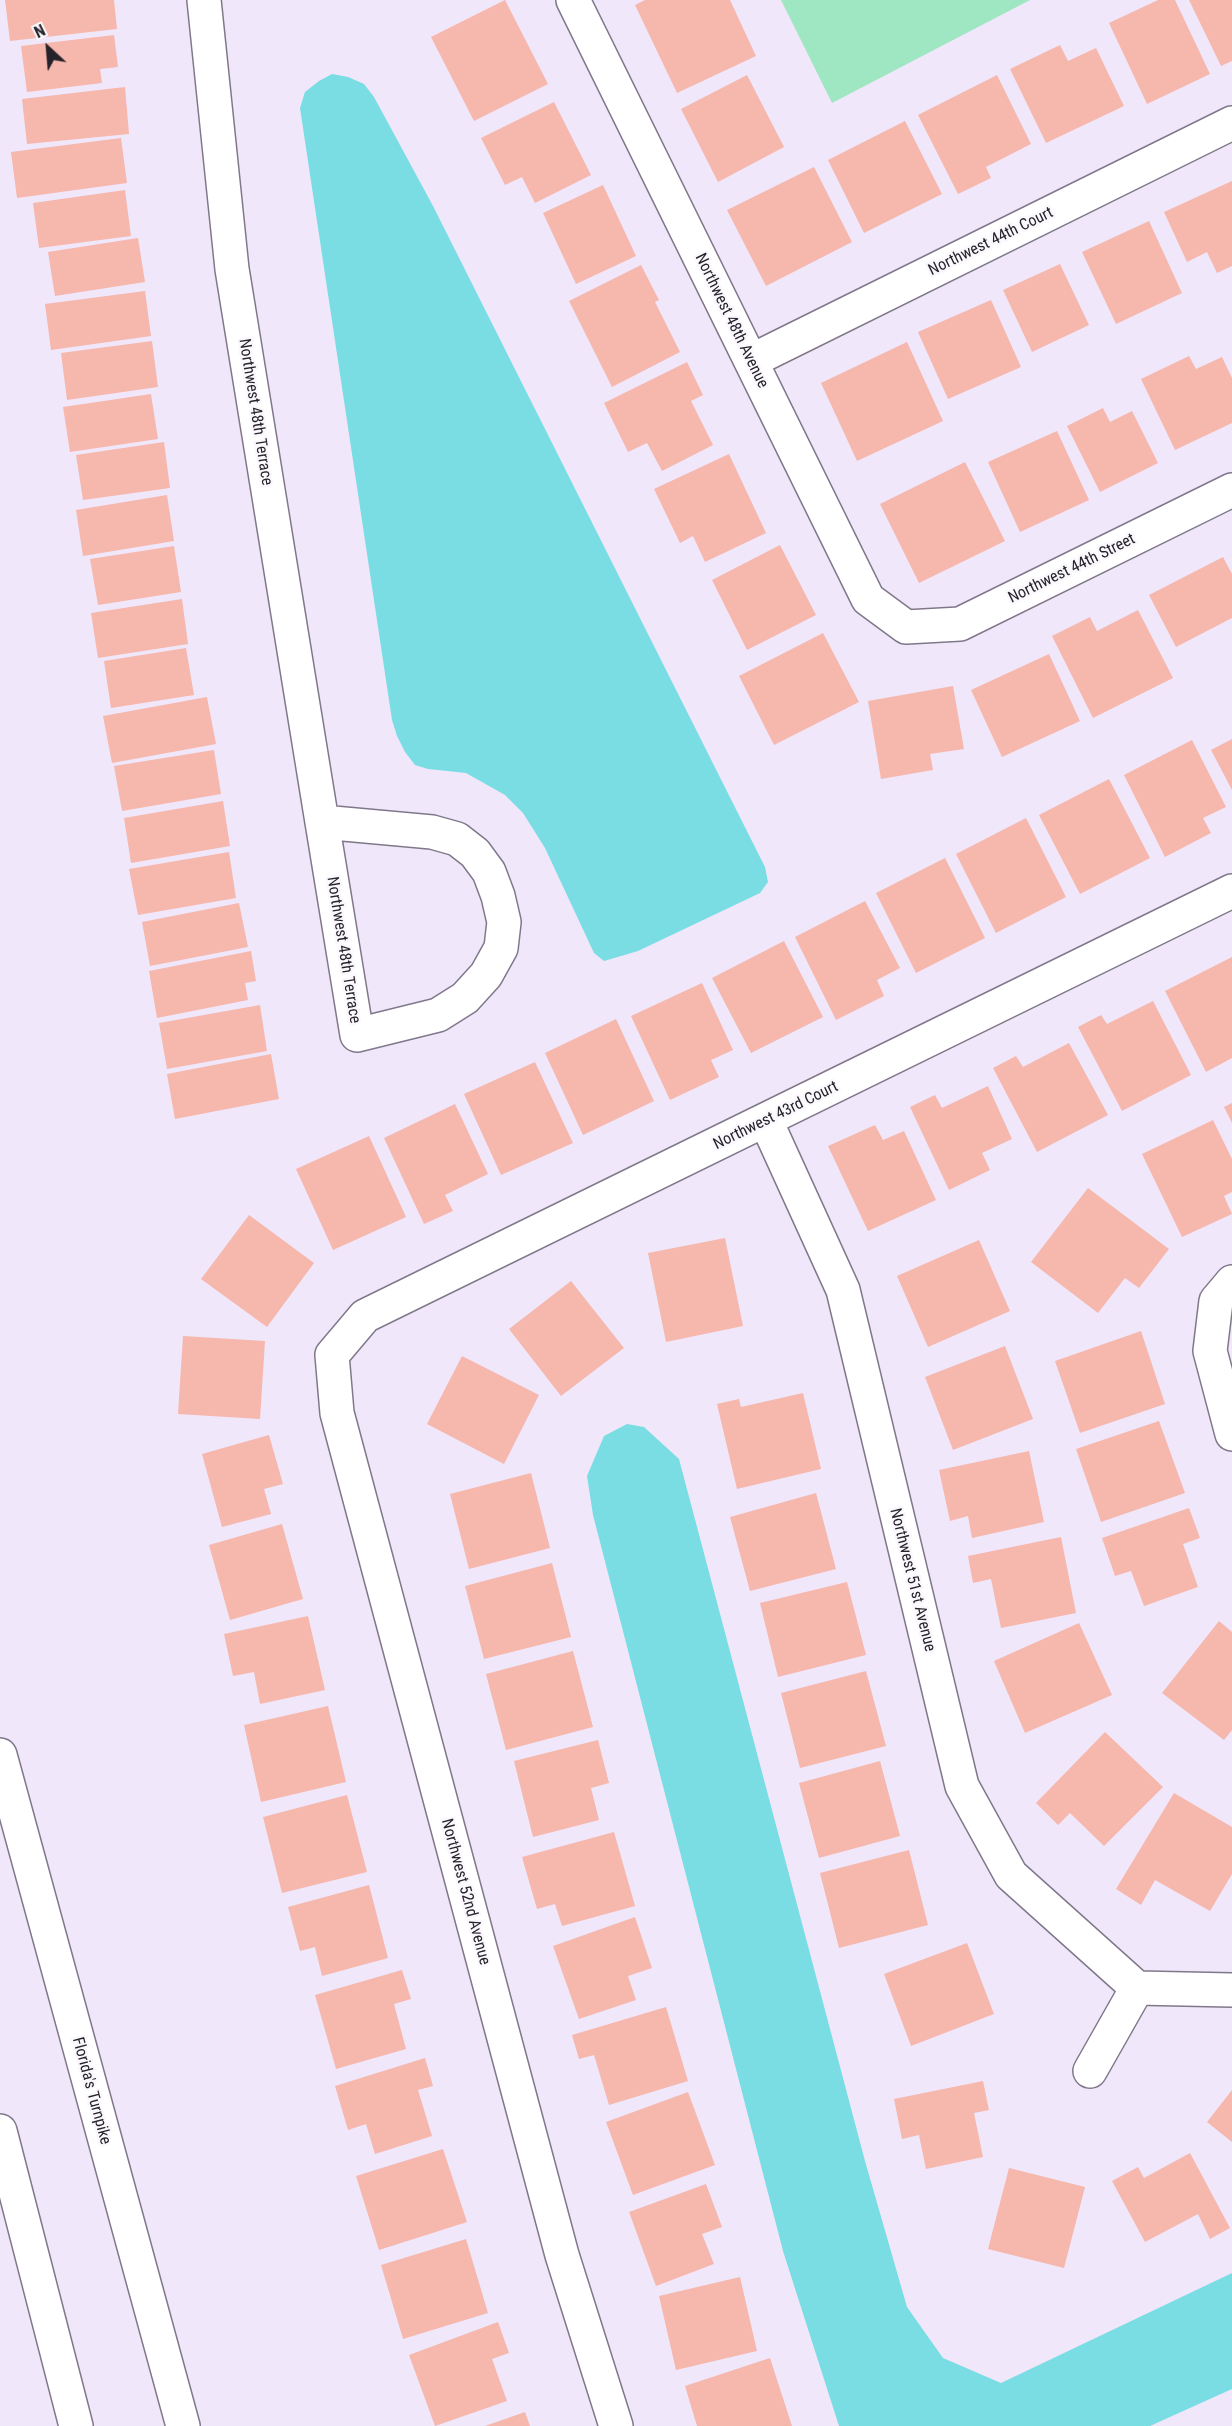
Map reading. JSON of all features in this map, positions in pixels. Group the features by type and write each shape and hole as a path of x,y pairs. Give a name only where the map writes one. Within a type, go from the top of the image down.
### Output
{"main road":[{"name":"Northwest 48th Terrace","path":"204,0 232,269 322,822 357,1035 438,1016 465,998 486,975 501,948 504,922 489,872 475,853 457,839 432,832 322,822"},
{"name":"Northwest 48th Avenue","path":"573,0 868,598 906,627"},
{"name":"Northwest 44th Court","path":"751,361 1232,123"},
{"name":"Northwest 44th Street","path":"906,627 960,624 1232,489"},
{"name":"Northwest 43rd Court","path":"332,1355 365,1316 1232,891"},
{"name":"Northwest 51st Avenue","path":"766,1121 843,1290 962,1786 1011,1875 1137,1988"},
{"path":"1224,1291 1210,1351 1232,1434"},
{"name":"Northwest 52nd Avenue","path":"332,1355 337,1413 561,2255 616,2426"},
{"name":"Florida's Turnpike","path":"0,1755 183,2426"},
{"path":"1090,2071 1137,1988 1232,1989"},
{"path":"0,2131 76,2426"}],"green space":[{"path":"781,0 1030,0 832,103"}],"water":[{"path":"332,74 348,77 364,84 374,97 433,206 765,867 768,882 760,893 638,951 604,961 594,953 545,848 523,813 505,795 466,773 428,769 415,765 397,736 392,720 300,108 305,92"},
{"path":"627,1424 644,1427 679,1459 865,2161 907,2307 943,2358 1001,2383 1232,2273 1232,2389 1150,2426 839,2426 783,2251 593,1515 587,1476 604,1436"}],"building":[{"path":"5,0 114,0 117,29 10,41"},
{"path":"505,0 548,84 474,121 431,37"},
{"path":"645,0 730,0 756,56 677,93 635,5"},
{"path":"1158,0 1175,0 1210,74 1147,104 1109,23"},
{"path":"1189,0 1232,0 1232,61 1221,66"},
{"path":"114,35 118,67 100,69 102,83 27,92 21,46"},
{"path":"1060,45 1068,61 1096,48 1124,106 1046,143 1010,69"},
{"path":"747,75 784,147 718,182 681,109"},
{"path":"997,75 1031,144 986,167 991,178 958,194 918,115"},
{"path":"125,87 129,134 27,144 22,99"},
{"path":"554,102 591,175 535,203 522,177 505,185 481,138"},
{"path":"905,121 942,194 864,233 828,160"},
{"path":"121,138 127,183 17,198 11,152"},
{"path":"814,167 852,242 766,286 727,210"},
{"path":"1232,181 1232,266 1217,273 1207,252 1187,262 1164,212"},
{"path":"603,185 636,256 576,284 543,213"},
{"path":"125,190 131,236 39,248 33,203"},
{"path":"1149,221 1182,293 1116,324 1082,252"},
{"path":"138,238 145,282 55,296 48,252"},
{"path":"1060,264 1089,325 1032,352 1003,290"},
{"path":"641,265 659,300 655,302 680,352 612,387 569,301"},
{"path":"145,291 151,336 51,350 45,304"},
{"path":"991,300 1021,367 948,399 918,332"},
{"path":"152,341 158,387 67,400 61,353"},
{"path":"907,342 943,421 857,461 821,383"},
{"path":"1189,356 1196,369 1222,357 1232,378 1232,423 1175,450 1141,379"},
{"path":"687,362 703,395 691,401 713,445 662,471 647,443 628,452 604,403"},
{"path":"151,394 158,439 70,452 63,407"},
{"path":"1103,408 1110,422 1132,411 1158,463 1100,492 1067,426"},
{"path":"1057,431 1089,500 1020,532 988,462"},
{"path":"164,442 170,488 83,500 76,455"},
{"path":"729,454 766,533 705,562 693,536 680,543 654,489"},
{"path":"965,462 1005,541 919,583 880,504"},
{"path":"167,495 174,541 83,556 76,510"},
{"path":"780,545 816,615 747,650 712,580"},
{"path":"174,546 181,592 98,605 90,559"},
{"path":"1223,557 1232,574 1232,618 1176,647 1149,595"},
{"path":"182,599 188,644 98,658 91,613"},
{"path":"1138,610 1173,678 1093,718 1052,636 1090,617 1097,631"},
{"path":"823,633 859,702 774,745 739,676"},
{"path":"186,648 194,695 111,708 104,661"},
{"path":"1049,654 1080,721 1002,757 971,690"},
{"path":"953,686 964,749 930,754 933,770 881,779 868,701"},
{"path":"207,697 216,744 112,763 103,716"},
{"path":"1232,739 1232,790 1211,750"},
{"path":"1192,740 1226,807 1203,818 1211,833 1165,857 1124,775"},
{"path":"214,750 221,794 122,811 114,766"},
{"path":"1109,779 1150,858 1080,894 1039,815"},
{"path":"223,801 230,846 131,863 124,818"},
{"path":"1026,818 1066,897 996,933 956,854"},
{"path":"229,852 236,898 138,915 129,869"},
{"path":"945,858 985,938 916,973 876,893"},
{"path":"865,901 900,968 877,980 884,996 836,1020 795,937"},
{"path":"239,903 248,947 150,966 142,922"},
{"path":"784,941 823,1017 751,1053 712,978"},
{"path":"251,951 256,981 245,983 248,1000 157,1018 149,971"},
{"path":"1232,957 1232,1058 1206,1072 1165,991"},
{"path":"702,983 733,1050 711,1060 719,1077 670,1100 631,1016"},
{"path":"1153,1001 1191,1075 1122,1111 1078,1027 1101,1015 1107,1024"},
{"path":"260,1005 267,1051 167,1069 159,1023"},
{"path":"616,1019 654,1101 583,1135 545,1053"},
{"path":"1069,1043 1108,1115 1037,1152 993,1068 1016,1056 1023,1067"},
{"path":"271,1054 279,1099 175,1119 167,1074"},
{"path":"535,1062 573,1143 501,1175 464,1094"},
{"path":"988,1086 1012,1139 982,1153 990,1170 949,1190 910,1107 935,1095 942,1108"},
{"path":"1232,1103 1232,1123 1224,1107"},
{"path":"455,1104 488,1174 445,1195 453,1211 424,1224 384,1138"},
{"path":"1213,1120 1232,1159 1232,1192 1224,1196 1232,1214 1182,1237 1142,1154"},
{"path":"875,1125 883,1140 904,1131 936,1200 868,1231 828,1146"},
{"path":"369,1136 406,1217 333,1250 296,1169"},
{"path":"1088,1188 1169,1249 1139,1288 1125,1278 1098,1313 1031,1262"},
{"path":"249,1215 314,1263 267,1327 201,1279"},
{"path":"725,1238 743,1326 666,1342 648,1253"},
{"path":"979,1240 1010,1311 928,1347 897,1276"},
{"path":"571,1281 624,1348 561,1396 509,1329"},
{"path":"1141,1331 1165,1404 1080,1433 1055,1361"},
{"path":"183,1336 265,1341 260,1419 178,1414"},
{"path":"1005,1346 1033,1419 953,1450 925,1377"},
{"path":"462,1356 539,1395 504,1464 427,1424"},
{"path":"803,1393 821,1469 737,1489 717,1404 739,1399 741,1407"},
{"path":"1159,1421 1185,1493 1101,1522 1076,1449"},
{"path":"269,1435 283,1484 264,1489 271,1514 222,1527 202,1454"},
{"path":"1029,1451 1044,1522 972,1538 968,1516 950,1521 939,1470"},
{"path":"531,1473 550,1548 469,1569 450,1494"},
{"path":"816,1493 836,1569 750,1591 730,1517"},
{"path":"1189,1508 1200,1538 1183,1544 1198,1587 1144,1606 1131,1571 1115,1576 1102,1538"},
{"path":"282,1524 303,1599 230,1620 209,1545"},
{"path":"1061,1537 1076,1613 1001,1628 991,1579 973,1583 968,1556"},
{"path":"552,1563 571,1637 484,1659 465,1586"},
{"path":"847,1582 866,1655 778,1677 760,1603"},
{"path":"308,1616 325,1690 260,1704 254,1672 233,1676 224,1634"},
{"path":"1219,1621 1232,1632 1232,1730 1224,1740 1162,1693"},
{"path":"1079,1623 1112,1695 1025,1733 994,1661"},
{"path":"573,1651 593,1727 506,1750 486,1674"},
{"path":"866,1671 886,1746 800,1768 781,1693"},
{"path":"328,1706 346,1782 261,1802 244,1725"},
{"path":"1105,1732 1163,1787 1104,1846 1070,1813 1058,1825 1036,1803"},
{"path":"598,1740 609,1783 591,1788 599,1820 533,1837 514,1761"},
{"path":"880,1761 900,1836 819,1858 799,1783"},
{"path":"1174,1793 1232,1827 1232,1874 1210,1911 1155,1880 1141,1905 1116,1889"},
{"path":"347,1795 367,1872 282,1893 263,1817"},
{"path":"614,1832 635,1906 562,1926 555,1904 537,1909 522,1857"},
{"path":"909,1850 928,1925 839,1948 820,1873"},
{"path":"369,1885 388,1958 322,1976 315,1947 300,1951 288,1907"},
{"path":"635,1917 652,1968 628,1976 636,2000 579,2019 553,1946"},
{"path":"967,1943 994,2014 911,2046 884,1974"},
{"path":"402,1970 411,1999 394,2004 406,2049 336,2069 315,1995"},
{"path":"666,2007 688,2081 609,2105 594,2055 579,2059 572,2035"},
{"path":"425,2058 433,2086 418,2090 432,2136 375,2154 366,2124 348,2130 335,2086"},
{"path":"983,2081 989,2110 974,2113 983,2157 926,2169 919,2135 902,2139 894,2099"},
{"path":"1232,2090 1232,2142 1207,2122"},
{"path":"688,2092 715,2165 633,2195 606,2122"},
{"path":"443,2149 467,2222 379,2250 356,2176"},
{"path":"1190,2153 1230,2228 1210,2239 1198,2214 1145,2242 1112,2181 1138,2167 1144,2178"},
{"path":"1009,2168 1085,2187 1064,2268 988,2249"},
{"path":"706,2184 722,2227 702,2234 714,2264 656,2286 629,2212"},
{"path":"466,2239 488,2313 403,2339 381,2265"},
{"path":"740,2277 757,2351 676,2370 659,2296"},
{"path":"498,2322 509,2353 492,2359 507,2401 435,2426 409,2355"},
{"path":"770,2358 792,2426 697,2426 685,2386"},
{"path":"525,2412 530,2426 485,2426"}]}
